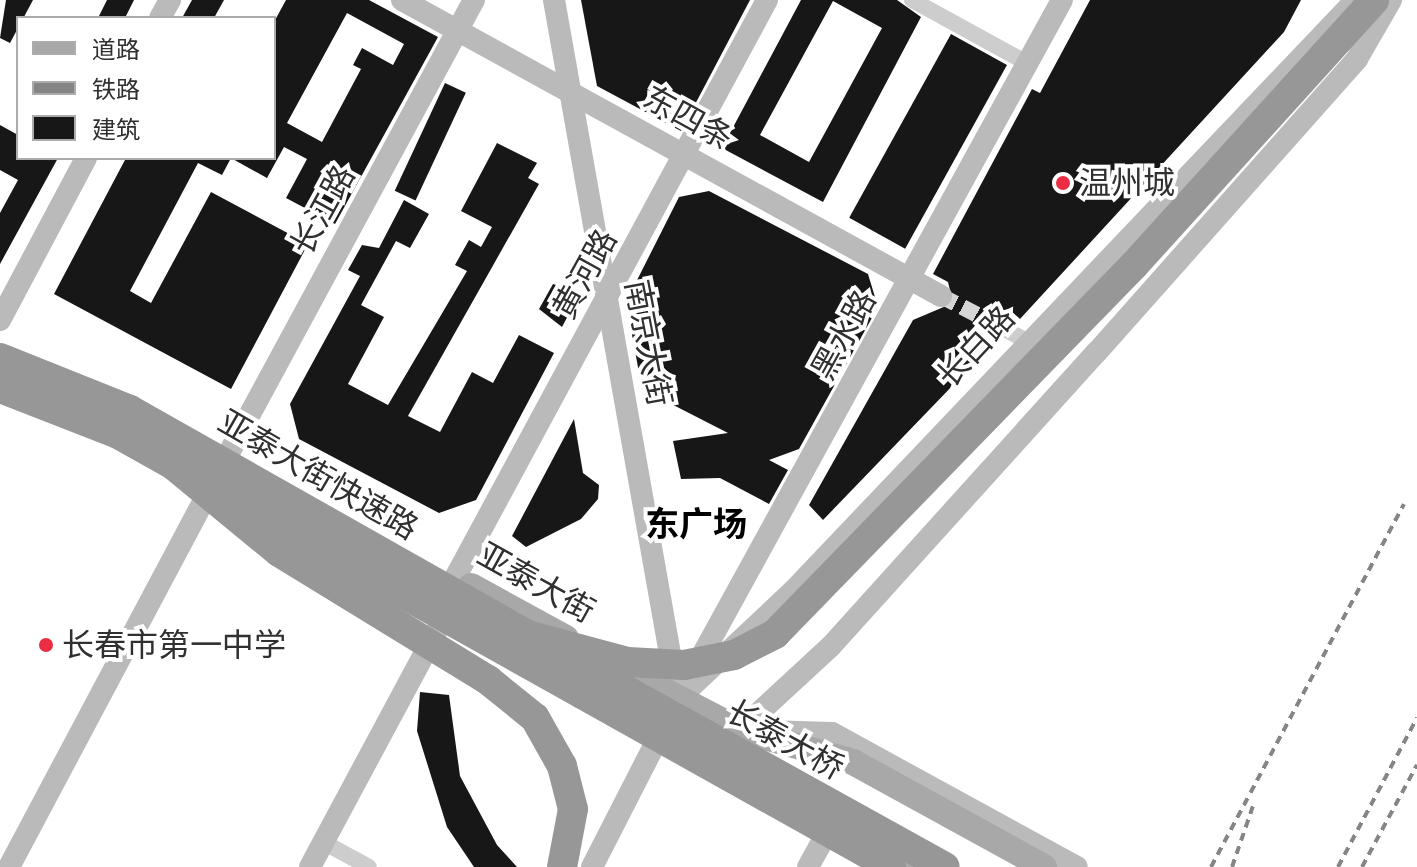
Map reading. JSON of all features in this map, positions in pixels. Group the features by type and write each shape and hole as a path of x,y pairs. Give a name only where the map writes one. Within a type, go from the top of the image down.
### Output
{"highway":[{"path":"527,635 628,662 684,665 734,655 775,634 1135,264 1374,0"},
{"name":"亚泰大街快速路","path":"0,358 130,410 527,635 587,683"},
{"name":"亚泰大街快速路","path":"0,391 118,434 587,683"},
{"path":"172,464 279,552 488,680 535,718 562,766 573,809 562,867"},
{"name":"长泰大桥","path":"587,683 891,867"},
{"name":"长泰大桥","path":"587,683 945,867"}],"main road":[{"name":"亚泰大街","path":"0,351 100,383 230,451 678,699 740,730 853,762 1044,867"},
{"path":"0,391 73,420 655,745 912,867"}],"street":[{"name":"东四条","path":"402,0 570,89 941,296"},
{"name":"长江路","path":"230,451 474,0"},
{"name":"南京大街","path":"554,0 678,699"},
{"name":"黄河路","path":"455,578 688,154 767,0"},
{"path":"912,0 1029,64"},
{"name":"黑水路","path":"678,699 912,280 1062,0"},
{"name":"长白路","path":"655,745 678,699 793,591 1025,340 1355,0"},
{"path":"740,730 831,646 1139,305 1357,59 1391,0"},
{"path":"0,320 85,160"},
{"path":"989,321 1025,340"},
{"path":"9,867 208,493"},
{"path":"310,867 440,625"},
{"path":"740,730 832,733 1077,867"},
{"path":"592,867 655,745 873,867"},
{"path":"808,867 823,840"},
{"path":"323,842 369,867"}],"building":[{"path":"6,0 33,0 24,16 16,16 16,32 10,43 0,38"},
{"path":"107,0 134,0 126,16 99,16"},
{"path":"192,0 224,0 215,16 183,16"},
{"path":"286,0 369,0 438,37 335,224 286,198 307,159 284,147 267,178 235,160 276,160 276,18","holes":["347,13 404,44 393,65 362,48 353,65 361,69 322,142 287,123"]},
{"path":"581,0 750,0 681,131 597,86"},
{"path":"801,0 897,0 921,17 823,202 722,148","holes":["833,1 882,28 809,162 760,135"]},
{"name":"温州城","path":"1090,0 1301,0 1284,32 1020,319 1009,309 980,315 983,354 823,520 809,505 913,320 953,303 948,282 933,274 1032,89 1040,93"},
{"path":"951,34 1007,65 905,249 849,218"},
{"path":"445,83 466,93 416,201 395,191"},
{"path":"0,125 16,134 16,160 57,160 0,264 0,213 18,180 0,170"},
{"path":"497,143 537,163 528,178 539,184 408,416 440,432 472,372 493,383 519,335 554,353 476,500 439,513 299,439 290,404 360,276 348,270 362,245 379,248 404,200 429,214 410,248 396,241 361,305 384,317 348,384 388,405 467,271 455,265 469,240 481,247 492,227 461,211"},
{"path":"125,160 230,160 222,175 198,163 130,291 151,303 211,192 308,244 231,389 54,294"},
{"path":"709,191 868,274 878,307 799,449 769,460 788,470 769,504 720,478 681,479 673,441 728,433 642,389 626,302 679,197"},
{"path":"553,284 580,293 562,327 539,309"},
{"path":"574,419 583,473 599,485 598,499 581,519 526,547 512,536"},
{"path":"420,692 449,695 460,776 497,845 517,867 474,867 447,827 417,731"}],"tunnel":[{"path":"941,296 989,321"}],"railway":[{"path":"1211,867 1404,504"},
{"path":"1338,867 1417,718"},
{"path":"1362,867 1417,765"},
{"path":"1232,867 1254,803"}],"place":[{"name":"温州城","path":"1063,183"},
{"name":"长春市第一中学","path":"46,645"}],"district":[{"name":"东广场","path":"696,525"}]}
